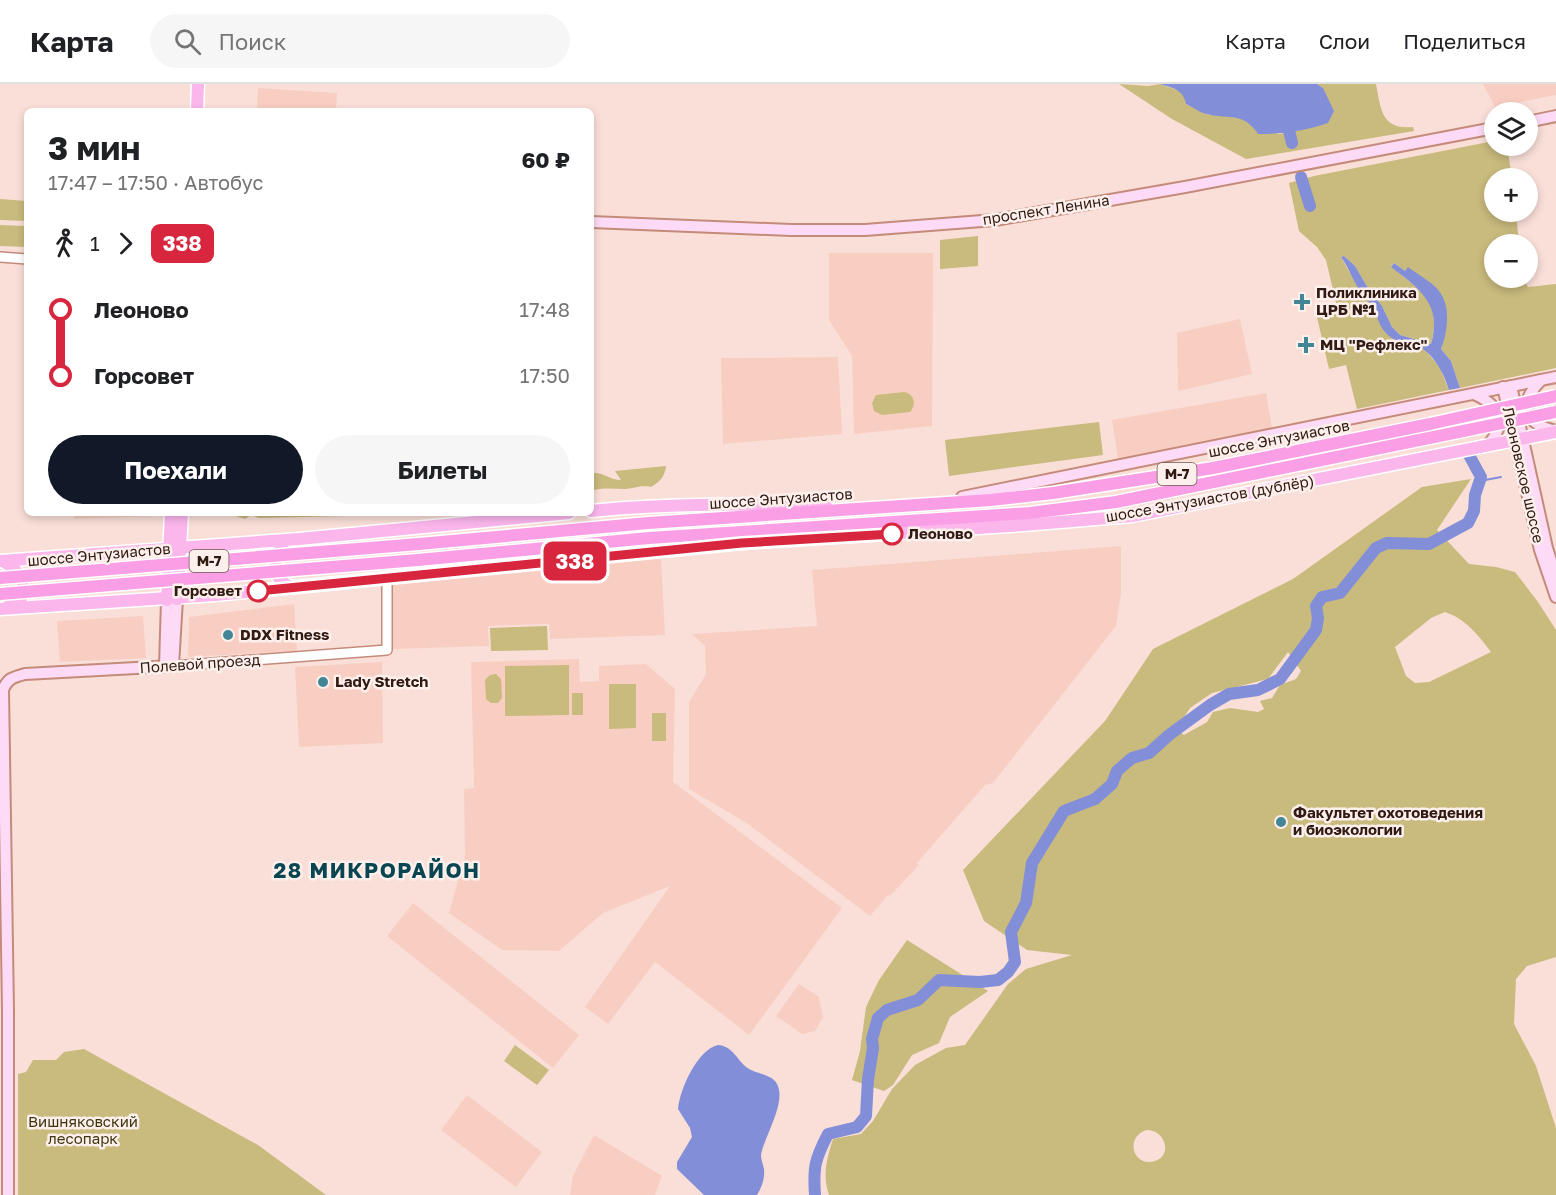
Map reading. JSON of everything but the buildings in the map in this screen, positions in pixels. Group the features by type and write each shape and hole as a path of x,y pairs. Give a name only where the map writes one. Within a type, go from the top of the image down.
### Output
{"highway":[{"name":"шоссе Энтузиастов","path":"0,578 648,523 991,500 1108,485 1213,468 1556,396"},
{"name":"шоссе Энтузиастов","path":"0,594 418,560 649,538 1020,514 1116,502 1556,412"}],"main road":[{"path":"197,108 198,84"},
{"path":"1538,120 1556,116"},
{"name":"проспект Ленина","path":"594,222 791,230 877,230 995,220 1191,186 1484,130"},
{"path":"920,505 1556,377"},
{"path":"1541,380 1528,396 1528,413 1540,427 1556,431"},
{"name":"Леоновское шоссе","path":"1507,387 1556,576"},
{"path":"1469,394 1492,404 1499,416 1496,434 1482,447"},
{"name":"шоссе Энтузиастов (дублёр)","path":"0,609 172,599 387,580 742,543 1132,516 1556,431"},
{"name":"Леоновское шоссе","path":"1519,439 1540,550 1556,597"},
{"path":"594,511 632,507 742,504 870,508"},
{"path":"169,666 174,549 171,516"},
{"path":"174,549 181,516"},
{"path":"2,561 299,539 538,516"},
{"path":"822,527 916,532"},
{"path":"296,588 282,582 275,572 274,562 282,547 299,539"},
{"path":"0,609 17,602 24,590 19,573 2,561"},
{"name":"Полевой проезд","path":"8,1195 9,1084 3,690 6,682 13,676 25,674 169,666"}],"street":[{"path":"0,257 24,259"},
{"name":"Полевой проезд","path":"169,666 387,650 387,580"}],"shaded area":[{"path":"1483,84 1556,84 1556,95 1520,102 1492,102"},
{"path":"258,88 337,93 336,108 257,108"},
{"path":"829,253 933,253 932,426 854,434 852,356 829,320"},
{"path":"1240,319 1252,374 1178,391 1177,333"},
{"path":"838,357 842,434 723,444 721,358"},
{"path":"1266,393 1272,429 1118,459 1112,420"},
{"path":"74,516 156,516 74,519"},
{"path":"1121,546 1121,594 1116,626 993,783 985,785 917,863 919,865 870,916 745,822 689,789 689,702 706,674 705,646 692,634 817,626 812,570"},
{"path":"661,557 665,635 550,639 549,624 488,626 489,646 393,649 391,585"},
{"path":"294,604 297,651 188,657 189,617"},
{"path":"143,616 146,658 60,662 57,621"},
{"path":"579,659 580,682 599,681 599,666 646,664 675,689 673,782 842,908 749,1035 655,962 608,1024 585,1007 670,886 603,913 559,951 502,950 449,913 465,855 464,789 474,788 471,662"},
{"path":"382,662 383,743 299,747 295,667"},
{"path":"413,903 579,1035 553,1068 387,936"},
{"path":"799,984 819,997 823,1017 815,1031 802,1034 776,1016"},
{"path":"467,1095 542,1152 516,1187 441,1130"},
{"path":"594,1135 662,1176 655,1195 570,1195 573,1176"}],"green space":[{"path":"1119,84 1148,86 1160,84 1180,91 1185,96 1186,104 1206,114 1240,118 1252,125 1279,134 1299,130 1323,88 1317,84 1376,84 1384,116 1394,125 1413,127 1414,131 1246,159 1172,119"},
{"path":"1484,143 1484,156 1509,156 1510,168 1484,168 1484,222 1517,222 1518,234 1484,234 1484,288 1538,288 1538,286 1556,284 1556,368 1460,388 1451,361 1441,349 1447,313 1408,268 1405,271 1394,263 1391,266 1419,290 1431,306 1434,329 1431,344 1400,335 1392,327 1382,306 1355,266 1344,256 1341,257 1363,296 1370,302 1376,316 1394,339 1405,345 1425,350 1439,366 1449,390 1357,409 1346,365 1329,369 1317,317 1338,311 1326,260 1317,247 1299,231 1289,183 1314,176"},
{"path":"0,199 24,201 24,221 0,220"},
{"path":"0,225 24,226 24,247 0,246"},
{"path":"978,236 978,266 940,269 940,240"},
{"path":"904,392 913,400 910,412 882,415 874,411 872,403 876,395"},
{"path":"1099,422 1103,455 949,476 945,440"},
{"path":"666,466 662,478 651,487 594,491 594,473 621,480 615,471"},
{"path":"1471,479 1437,530 1469,564 1515,572 1556,630 1556,957 1527,966 1516,979 1514,1024 1536,1066 1556,1128 1556,1195 829,1195 827,1160 833,1139 861,1134 873,1121 892,1089 915,1065 946,1048 965,1045 1008,984 1026,969 1072,955 1027,950 984,921 963,870 1105,721 1153,649 1293,579 1422,487","holes":["1445,612 1465,623 1491,652 1429,682 1415,683 1406,676 1395,647 1431,618","1288,652 1301,671 1296,679 1280,685 1272,698 1260,701 1264,709 1258,712 1230,708 1213,712 1207,722 1184,735 1176,729 1190,708 1212,693 1268,679","1146,1130 1158,1133 1165,1148 1161,1158 1148,1162 1137,1157 1133,1146 1139,1134"]},
{"path":"254,516 345,516 259,518"},
{"path":"547,626 548,650 491,651 490,628"},
{"path":"569,665 569,715 505,716 505,666"},
{"path":"496,674 501,679 502,698 498,703 491,703 486,699 485,680 490,675"},
{"path":"609,684 636,684 636,728 609,729"},
{"path":"572,693 583,693 583,715 572,715"},
{"path":"652,713 666,713 666,741 652,741"},
{"path":"907,940 988,991 950,1017 939,1043 912,1055 893,1085 884,1091 852,1080 860,1051 866,1007 879,980"},
{"path":"515,1045 549,1070 537,1085 504,1061"},
{"name":"Вишняковский лесопарк","path":"84,1049 258,1145 326,1195 18,1195 18,1074 26,1072 33,1060 56,1060 64,1052"}],"water":[{"path":"1160,84 1317,84 1323,88 1334,111 1328,123 1320,126 1294,132 1258,134 1241,119 1215,116 1199,111 1186,104 1185,99 1177,90"},
{"path":"1344,256 1355,266 1382,306 1392,327 1400,335 1431,344 1434,318 1431,308 1419,290 1391,267 1394,263 1405,271 1408,267 1438,290 1444,300 1447,314 1441,349 1451,361 1460,388 1449,390 1438,365 1423,349 1398,341 1386,333 1341,257"},
{"path":"718,1045 730,1050 746,1067 775,1081 779,1091 777,1110 761,1155 764,1176 757,1195 704,1195 677,1169 677,1162 692,1137 690,1128 678,1109 682,1091 691,1071 703,1054"}],"waterway":[{"path":"1286,118 1292,143"},
{"path":"1301,177 1310,206"},
{"path":"815,1195 816,1163 828,1134 857,1127 866,1116 872,1039 878,1018 887,1010 918,1000 939,980 980,982 998,980 1008,972 1015,962 1011,932 1026,903 1032,863 1064,811 1095,799 1112,784 1117,771 1132,758 1149,753 1210,705 1229,694 1258,690 1280,679 1316,630 1318,618 1316,606 1322,597 1340,593 1376,548 1387,543 1429,544 1468,523 1474,511 1475,495 1481,477 1469,455"},
{"path":"1480,481 1501,477"}],"bus line":[{"name":"338","path":"258,591 742,543 892,534"}],"place":[{"name":"Поликлиника ЦРБ №1","path":"1302,302"},
{"name":"МЦ \"Рефлекс\"","path":"1306,345"},
{"name":"Леоново","path":"892,534"},
{"name":"Горсовет","path":"258,591"},
{"name":"DDX Fitness","path":"228,635"},
{"name":"Lady Stretch","path":"323,682"},
{"name":"Факультет охотоведения и биоэкологии","path":"1281,822"}],"district":[{"name":"28 МИКРОРАЙОН","path":"377,871"}]}
